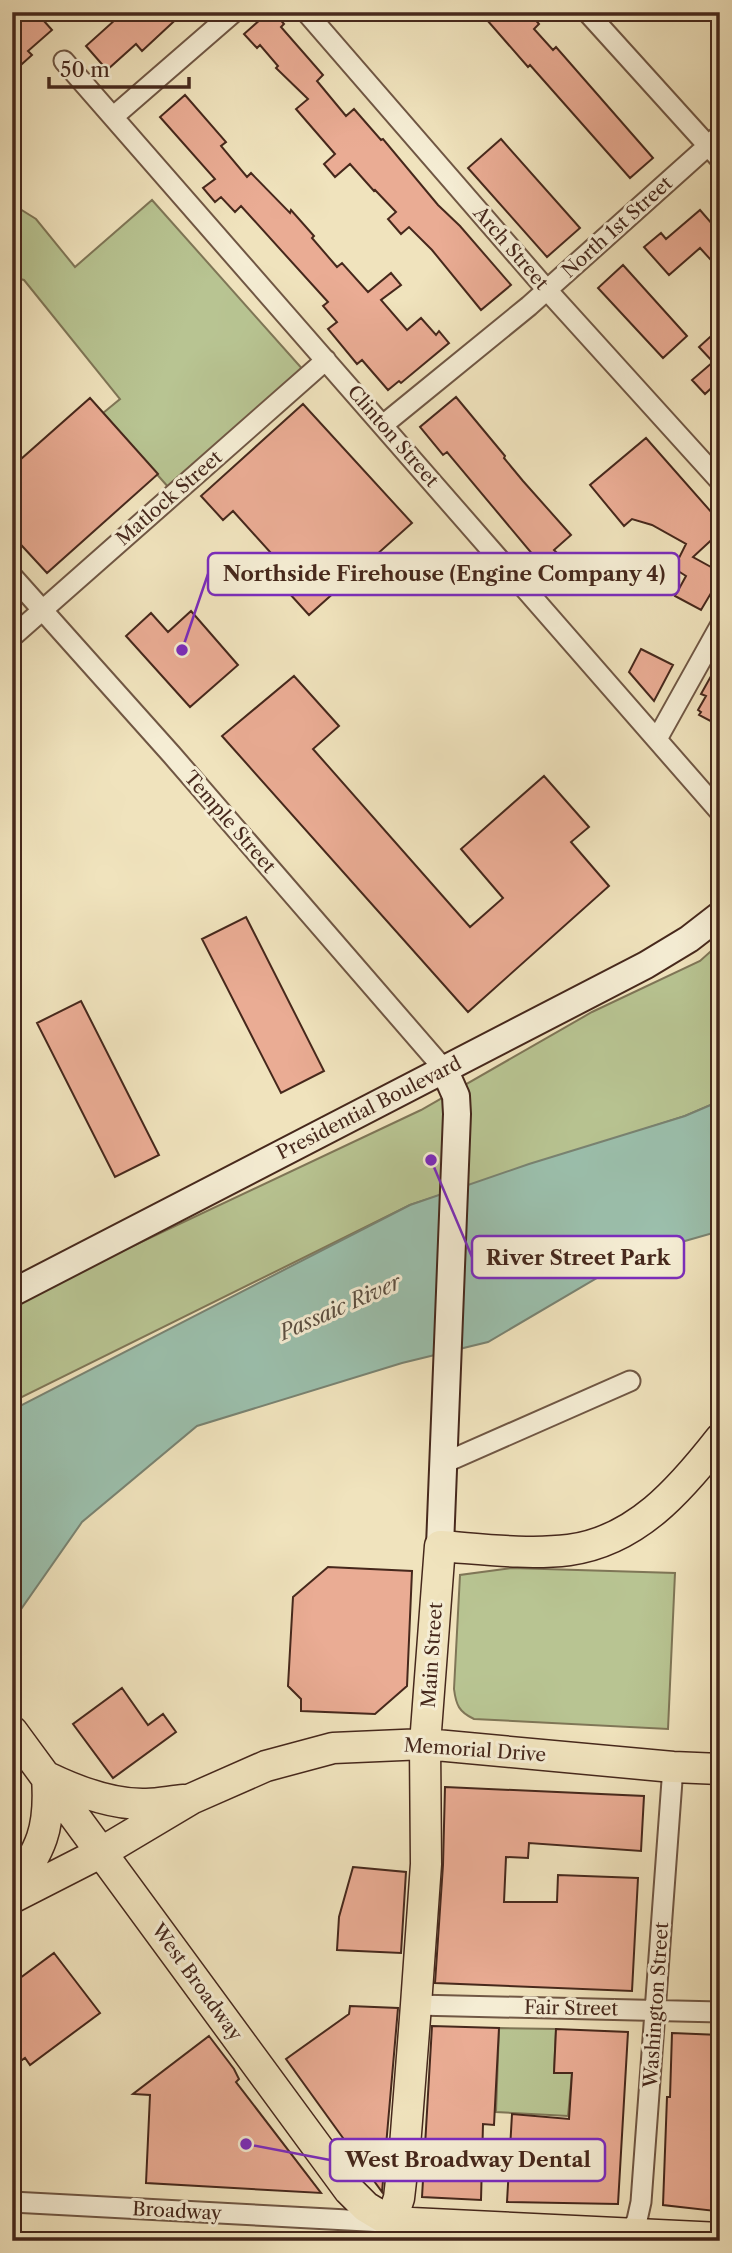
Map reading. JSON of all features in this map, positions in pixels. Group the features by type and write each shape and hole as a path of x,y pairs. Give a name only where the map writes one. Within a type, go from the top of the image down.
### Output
{"main road":[{"path":"440,1546 546,1552 570,1550 600,1542 636,1525 659,1508 720,1439"},
{"name":"Main Street","path":"391,2232 404,2159 416,2005 426,1864 425,1744 440,1546"},
{"name":"West Broadway","path":"12,1731 348,2190 391,2232"},
{"name":"Memorial Drive","path":"12,1898 102,1852 191,1800 266,1766 334,1748 425,1744 720,1769"},
{"path":"12,1892 41,1845 49,1804 47,1777 71,1788 123,1802 145,1804 191,1800"},
{"name":"Broadway","path":"391,2232 720,2238"}],"street":[{"path":"113,117 234,12"},
{"name":"Arch Street","path":"306,12 547,290 720,481"},
{"path":"587,12 716,147"},
{"name":"Clinton Street","path":"64,61 720,812"},
{"name":"North 1st Street","path":"383,425 716,147"},
{"name":"Matlock Street","path":"12,636 326,360"},
{"name":"Temple Street","path":"12,576 172,755 444,1069"},
{"path":"657,739 720,626"},
{"name":"Presidential Boulevard","path":"12,1293 646,965 689,939 720,915"},
{"name":"Main Street","path":"440,1546 456,1096 444,1069"},
{"path":"444,1463 630,1381"},
{"name":"Washington Street","path":"629,2237 641,2202 673,1767"},
{"name":"Fair Street","path":"416,2005 720,2012"},
{"name":"Broadway","path":"12,2202 391,2232"}],"shaded area":[{"path":"152,200 305,372 169,488 103,413 120,399 24,280 12,277 12,204 36,219 75,267"},
{"path":"720,943 720,1101 685,1116 410,1205 12,1402 12,1303 421,1110 592,1012 700,961"},
{"path":"512,1568 675,1573 668,1729 474,1719 462,1711 457,1704 454,1689 460,1575"},
{"path":"499,2028 556,2029 554,2072 572,2073 568,2116 496,2112"}],"water":[{"name":"Passaic River","path":"720,1101 720,1231 636,1255 488,1342 402,1363 197,1426 82,1522 12,1622 12,1410 410,1205 529,1164 685,1116"}],"building":[{"path":"12,12 36,12 52,30 28,51 32,55 12,73"},
{"path":"108,12 184,12 142,51 136,44 107,70 86,46 115,20"},
{"path":"269,12 274,12 284,24 281,27 323,75 317,81 346,116 354,109 511,285 481,310 432,250 409,227 401,234 388,219 396,212 350,164 335,177 324,164 335,154 296,109 308,99 276,68 278,66 260,45 257,48 244,34"},
{"path":"480,12 529,12 539,24 534,29 553,50 556,47 653,158 630,178"},
{"path":"185,95 226,142 221,146 247,177 251,173 290,213 291,210 337,267 342,263 368,292 391,273 401,285 381,300 407,330 421,318 436,335 439,331 449,343 401,383 399,381 388,390 362,360 357,364 328,329 337,322 323,306 328,302 241,206 235,212 221,197 215,202 203,188 215,179 160,117"},
{"path":"501,139 580,228 547,257 468,168"},
{"path":"700,210 720,233 720,270 700,248 669,275 644,247 661,233 666,239"},
{"path":"623,265 687,336 663,358 598,288"},
{"path":"720,328 720,380 705,394 692,380 713,362 699,347"},
{"path":"456,397 523,481 571,535 554,550 559,555 544,568 447,452 443,455 420,427"},
{"path":"90,398 158,474 47,573 12,535 12,467"},
{"path":"303,404 412,523 309,615 289,593 299,584 233,511 223,520 201,496"},
{"path":"646,438 720,522 720,532 693,557 720,572 720,578 701,610 675,596 686,576 678,571 670,576 686,544 652,525 632,519 624,526 590,485"},
{"path":"191,611 238,665 190,707 126,636 151,613 168,632"},
{"path":"641,649 673,665 654,701 629,672"},
{"path":"720,660 720,726 699,715 701,712 698,710 706,696 701,694"},
{"path":"294,676 339,726 313,749 470,927 503,898 461,849 544,776 589,827 571,842 609,886 468,1012 222,736"},
{"path":"246,917 324,1071 281,1093 202,939"},
{"path":"81,1001 159,1155 115,1177 37,1023"},
{"path":"328,1567 412,1571 407,1686 375,1714 301,1711 301,1699 288,1686 293,1597"},
{"path":"122,1688 148,1725 163,1714 176,1732 113,1778 73,1724"},
{"path":"445,1787 644,1796 641,1851 529,1843 528,1858 506,1857 504,1902 557,1902 558,1875 638,1878 632,1991 435,1983"},
{"path":"353,1867 406,1872 401,1953 337,1950 339,1917"},
{"path":"54,1953 100,2013 30,2065 25,2058 12,2067 12,1984"},
{"path":"350,2006 398,2008 382,2192 286,2059 349,2014"},
{"path":"432,2026 499,2028 494,2125 483,2124 481,2200 422,2197"},
{"path":"556,2029 628,2032 618,2204 507,2202 512,2114 569,2119 572,2073 554,2073"},
{"path":"672,2033 720,2035 720,2207 715,2207 715,2211 663,2205"},
{"path":"209,2036 234,2069 239,2079 236,2082 321,2193 146,2183 150,2095 133,2094"}],"place":[{"name":"Northside Firehouse (Engine Company 4)","path":"182,650"},
{"name":"River Street Park","path":"431,1160"},
{"name":"West Broadway Dental","path":"246,2144"}]}
